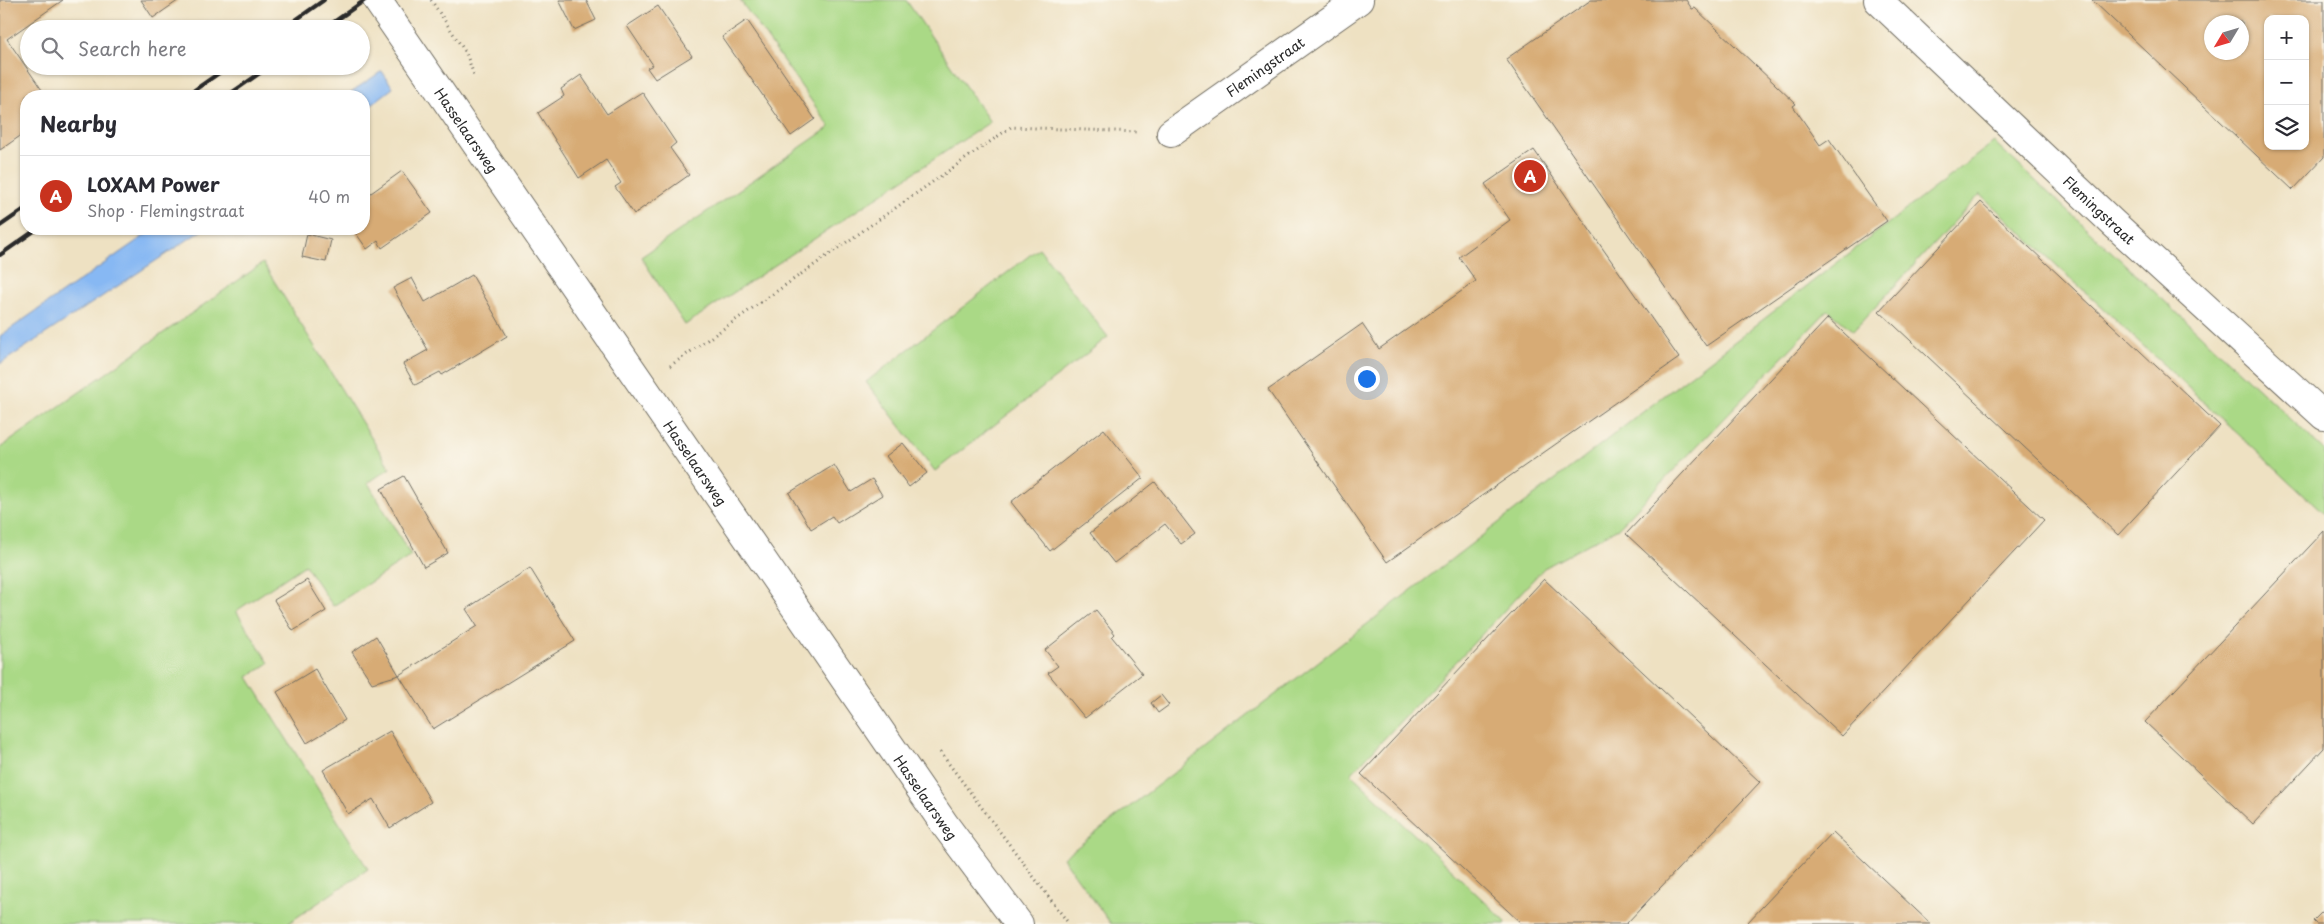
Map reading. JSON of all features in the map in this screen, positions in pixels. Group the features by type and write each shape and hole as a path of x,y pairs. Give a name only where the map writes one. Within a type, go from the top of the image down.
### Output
{"street":[{"name":"Hasselaarsweg","path":"377,0 945,825 1019,924"},
{"name":"Flemingstraat","path":"1171,133 1359,0"},
{"name":"Flemingstraat","path":"1878,0 2113,223 2324,416"}],"path":[{"path":"642,385 1011,127 1171,133"}],"green space":[{"path":"740,0 906,0 990,122 685,325 641,257 830,127"},
{"path":"1994,142 2324,450 2324,514 1980,194 1853,331 1828,310 1618,528 1544,568 1351,774 1506,922 1505,924 1111,924 1063,858"},
{"path":"1039,248 1108,337 935,471 866,382"},
{"path":"263,263 390,468 368,483 411,556 333,606 305,565 236,611 269,663 248,677 368,869 287,924 0,924 0,448"}],"water":[{"path":"382,71 393,88 370,105 370,90 354,90"},
{"path":"145,235 195,235 0,364 0,336"}],"building":[{"path":"0,0 63,0 34,20 20,20 20,30 7,39 20,58 20,75 32,75 42,90 20,90 20,136 0,150"},
{"path":"141,0 179,0 153,18"},
{"path":"559,0 586,0 596,20 574,30"},
{"path":"1591,0 1686,0 1692,9 1695,8 1796,104 1793,106 1820,145 1829,139 1887,221 1706,346 1506,59"},
{"path":"2092,0 2324,0 2324,157 2293,190"},
{"path":"658,6 692,56 655,79 647,68 653,65 627,26"},
{"path":"747,20 815,119 791,136 722,37"},
{"path":"581,75 607,114 642,92 676,143 670,148 689,175 634,214 615,187 621,183 606,160 579,178 538,113 564,96 561,89"},
{"path":"1534,150 1679,358 1387,562 1268,390 1362,324 1379,349 1476,281 1459,257 1510,220 1485,184"},
{"path":"402,171 432,213 382,248 378,241 367,249 357,235 370,235 370,194"},
{"path":"1981,202 2220,426 2118,535 1879,311"},
{"path":"307,235 331,240 326,262 302,257"},
{"path":"472,275 507,336 442,375 440,372 415,385 403,364 428,350 393,288 412,278 425,302"},
{"path":"1828,318 2044,520 1842,736 1626,534"},
{"path":"1104,429 1143,478 1050,551 1011,502"},
{"path":"903,443 927,473 909,487 886,456"},
{"path":"834,465 851,492 872,479 882,495 837,523 832,516 811,529 789,493"},
{"path":"404,476 448,553 424,567 381,489"},
{"path":"1155,482 1195,534 1181,544 1165,524 1114,563 1090,533"},
{"path":"2324,531 2324,748 2253,824 2145,722"},
{"path":"530,568 575,641 433,729 399,675 477,626 466,609"},
{"path":"1544,579 1760,782 1626,924 1522,924 1361,774"},
{"path":"307,580 326,611 293,631 274,600"},
{"path":"1096,610 1115,634 1112,637 1142,674 1085,718 1048,673 1058,666 1045,650"},
{"path":"376,636 399,675 372,683 352,652"},
{"path":"315,669 345,720 307,743 277,692"},
{"path":"1161,695 1169,705 1158,713 1151,703"},
{"path":"390,731 431,802 390,828 373,799 348,814 323,770"},
{"path":"1833,832 1931,924 1746,924"},
{"path":"2324,910 2324,924 2316,924 2313,921"}],"railway":[{"path":"296,20 324,0"},
{"path":"337,20 365,0"},
{"path":"195,90 216,75"},
{"path":"236,90 257,75"},
{"path":"0,226 20,212"},
{"path":"0,255 28,235"}],"place":[{"name":"LOXAM Power","path":"1530,176"}]}
